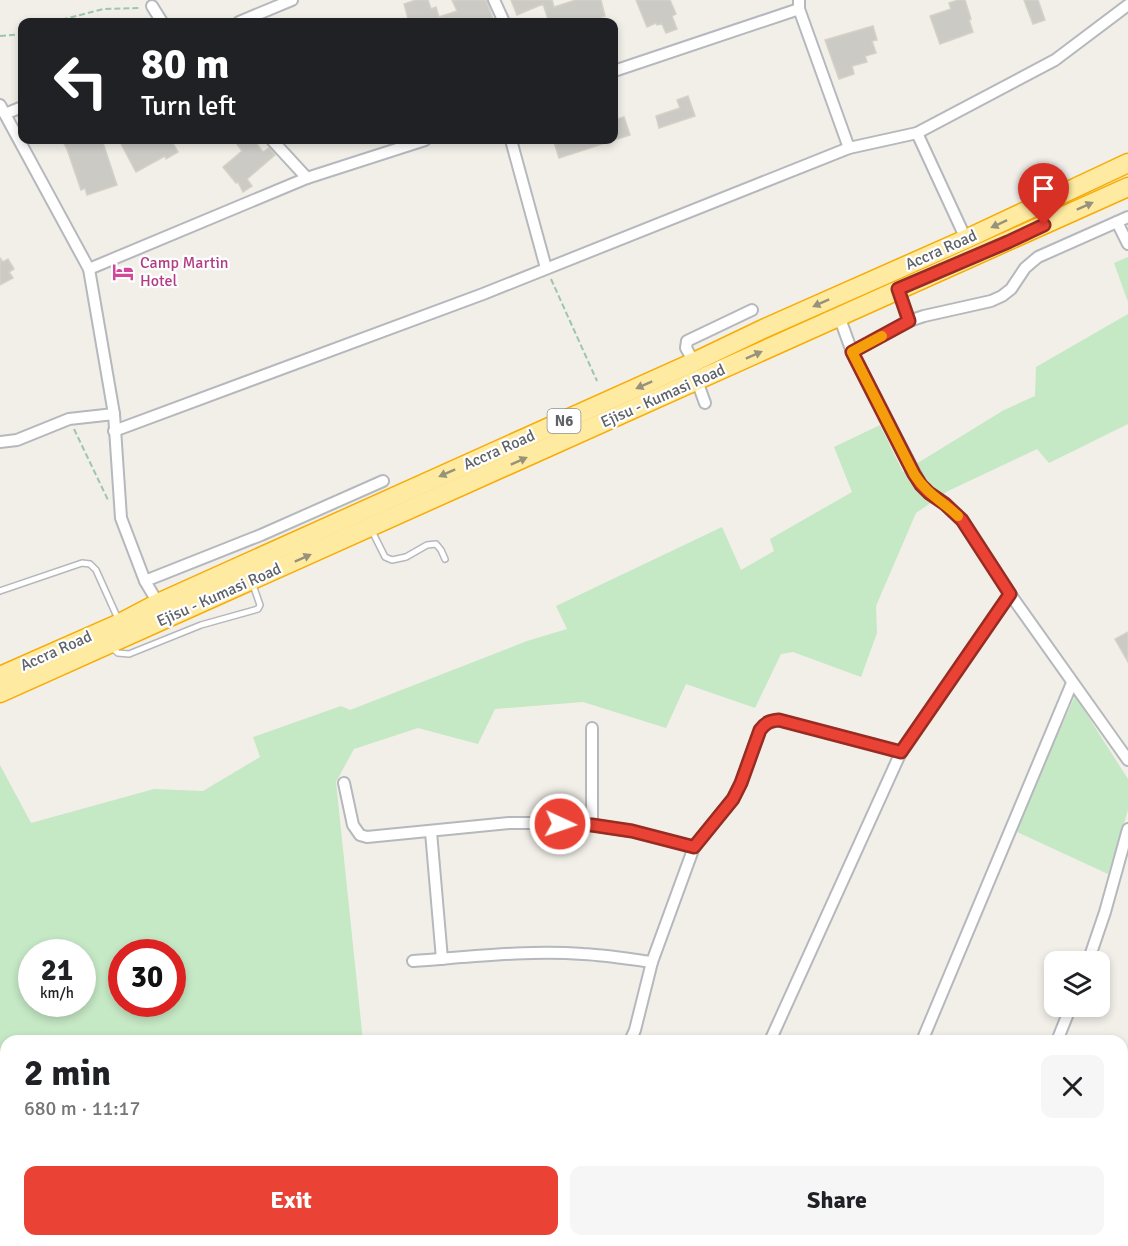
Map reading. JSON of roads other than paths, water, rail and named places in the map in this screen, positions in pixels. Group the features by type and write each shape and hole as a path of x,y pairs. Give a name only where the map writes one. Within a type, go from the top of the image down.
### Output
{"highway":[{"name":"Accra Road","path":"0,676 966,239 1128,163"},
{"name":"Ejisu - Kumasi Road","path":"0,693 1128,187"}],"street":[{"path":"249,18 292,0"},
{"path":"494,0 502,18"},
{"path":"618,70 799,4 849,148"},
{"path":"114,430 472,298 849,148 917,133 1055,60 1128,5"},
{"path":"152,6 160,18"},
{"path":"18,108 3,110 18,137"},
{"path":"917,133 966,239"},
{"path":"22,144 90,269 114,414 121,518 146,581 158,603"},
{"path":"276,144 308,178"},
{"path":"90,269 308,178 413,144"},
{"path":"512,144 546,268"},
{"path":"852,352 909,321 992,301 1011,289 1025,268 1038,257 1128,217"},
{"path":"1117,222 1128,244"},
{"path":"898,289 909,321"},
{"path":"694,362 686,348 687,341 752,310"},
{"path":"839,316 852,352 921,485 962,520 1010,594 1128,760"},
{"path":"697,381 705,403"},
{"path":"0,442 17,440 69,419 114,414"},
{"path":"146,581 261,535 383,481"},
{"path":"773,1035 901,752 1010,594"},
{"path":"925,1035 1072,683"},
{"path":"633,1035 652,962 694,847 733,799 760,730 765,723 779,720 901,752"},
{"path":"592,728 592,825"},
{"path":"344,783 353,825 360,835 367,837 509,823 592,825 632,831 694,847"},
{"path":"1092,951 1128,829"},
{"path":"431,832 442,959"},
{"path":"413,961 517,954 582,954 652,962"},
{"path":"1059,1035 1067,1017"}],"lane":[{"path":"370,527 385,556 392,560 406,557 427,545 436,544 445,559"},
{"path":"0,591 82,563 90,564 96,570 120,623"},
{"path":"109,645 118,653 129,654 201,625 258,609 260,605 252,580"}],"place":[{"name":"Camp Martin Hotel","path":"123,272"}]}
